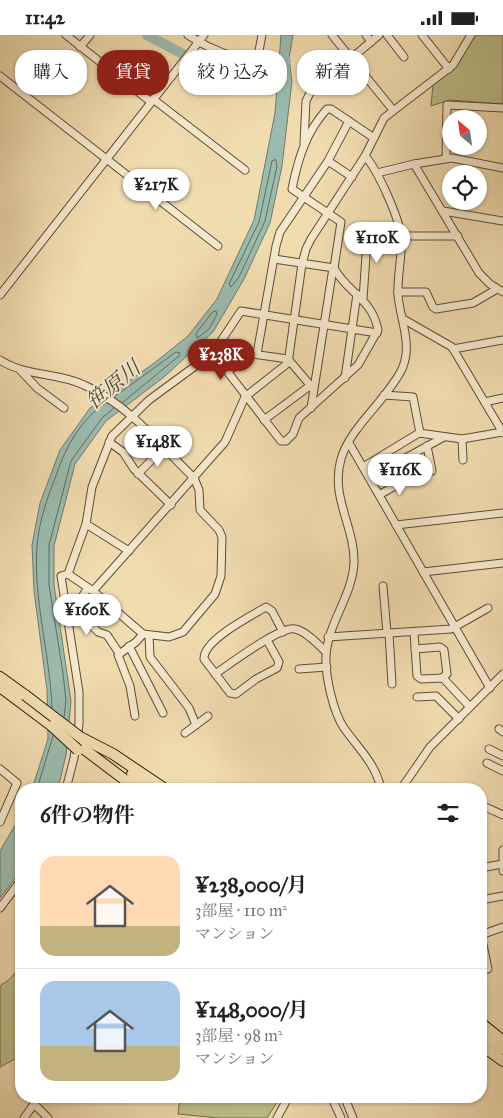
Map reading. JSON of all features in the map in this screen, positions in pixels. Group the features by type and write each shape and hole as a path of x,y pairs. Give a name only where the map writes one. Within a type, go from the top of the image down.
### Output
{"highway":[{"path":"0,677 52,726 141,783"},
{"path":"0,687 24,700 129,783"},
{"path":"79,744 121,783"},
{"path":"79,744 113,754 156,783"},
{"path":"487,1028 503,1041"},
{"path":"487,1037 503,1049"},
{"path":"487,1049 503,1061"},
{"path":"487,1057 503,1067"}],"street":[{"path":"66,35 245,171"},
{"path":"80,47 90,35"},
{"path":"188,35 198,42 228,55 255,57 258,55 262,35"},
{"path":"0,295 204,35"},
{"path":"332,35 344,50"},
{"path":"366,35 371,42"},
{"path":"361,50 379,35"},
{"path":"387,35 404,57"},
{"path":"422,35 449,69"},
{"path":"73,609 171,505 225,442 246,396 284,368 288,359 302,264 306,249 365,156 384,118 449,69 459,58 471,35"},
{"path":"0,76 218,246"},
{"path":"369,80 393,110"},
{"path":"304,143 308,95"},
{"path":"446,158 447,105 503,108"},
{"path":"311,408 312,386 341,223 292,189 298,160 304,143 319,117 327,108 374,138"},
{"path":"257,354 280,232 328,161 349,121"},
{"path":"365,156 377,173 401,236 398,292 406,343 405,359 398,375 349,443 341,459 337,484 353,551 353,569 348,591 328,637 326,652 327,667 338,717 373,767 379,783"},
{"path":"377,173 446,158 464,159 503,167"},
{"path":"328,161 352,177"},
{"path":"398,292 426,292 433,307 436,309 473,303 500,290 479,273 414,164"},
{"path":"443,211 503,221"},
{"path":"345,378 351,329 360,297 368,227"},
{"path":"401,236 458,237"},
{"path":"212,353 228,371 280,440 286,441 293,434 299,418 358,365 377,333 378,326 371,308 346,285 334,268 274,259"},
{"path":"68,574 86,524 92,487 109,442 117,429 149,400 212,353 241,311 294,318 377,333"},
{"path":"363,467 420,433 462,439 503,433 453,349 444,341 403,319"},
{"path":"453,349 503,340"},
{"path":"228,371 250,355 257,354 288,359 312,386"},
{"path":"0,360 21,371 82,384 106,396 132,417 194,478 199,490 200,510 219,530 222,537 221,576 215,594 183,632 169,637 146,635 91,589 68,574 63,574 60,580 78,693 79,724 68,783"},
{"path":"21,371 64,408"},
{"path":"264,420 312,386"},
{"path":"384,395 413,398 420,433"},
{"path":"485,402 503,398"},
{"path":"400,461 444,437"},
{"path":"462,439 463,460"},
{"path":"109,442 123,452 138,474 171,505"},
{"path":"349,443 490,687"},
{"path":"427,446 432,471"},
{"path":"138,474 163,448"},
{"path":"379,495 409,478"},
{"path":"396,525 503,513"},
{"path":"86,524 129,551"},
{"path":"423,572 503,563"},
{"path":"383,586 392,684"},
{"path":"65,607 81,613 98,631 107,635 119,653 130,687 135,716"},
{"path":"266,640 279,663 276,669 256,679 236,694 230,693 204,659 204,653 224,632 268,607 283,632"},
{"path":"328,637 414,632 456,627 488,608"},
{"path":"215,674 266,640 283,632 298,630 326,652"},
{"path":"414,632 415,649 417,676 421,679 442,678 447,674 444,651 440,647 415,649"},
{"path":"119,653 146,635"},
{"path":"146,635 150,657 189,708 196,725"},
{"path":"129,646 163,713"},
{"path":"299,669 327,667"},
{"path":"405,783 424,754 503,675"},
{"path":"442,678 470,707"},
{"path":"417,697 436,696 459,719"},
{"path":"185,733 208,716"},
{"path":"489,749 503,756"},
{"path":"487,763 503,771"},
{"path":"0,769 17,783"},
{"path":"0,822 15,788"},
{"path":"487,808 503,815"},
{"path":"487,869 503,868 503,851"},
{"path":"0,908 15,888"},
{"path":"487,899 503,896"},
{"path":"487,933 503,927"},
{"path":"277,1118 285,1103"},
{"path":"334,1103 341,1118"},
{"path":"347,1103 353,1118"},
{"path":"24,1118 34,1104 48,1118"}],"green space":[{"path":"472,35 503,35 503,104 449,100 431,106 433,84 457,65"},
{"path":"15,973 15,1059 0,1067 0,986"},
{"path":"277,1103 267,1118 218,1118 178,1114 179,1104"}],"water":[{"path":"281,35 293,35 289,59 292,81 282,166 270,223 244,279 213,332 164,377 106,421 75,464 54,546 54,585 71,701 66,755 59,783 34,783 48,739 47,690 34,591 32,545 40,503 60,450 90,408 153,364 188,336 217,299 254,220 275,113 276,95 287,95 287,50 280,50"},
{"path":"15,825 15,879 0,898 0,851"}],"waterway":[{"path":"147,35 179,52"}],"water label":[{"name":"笹原川","path":"113,385"}]}
